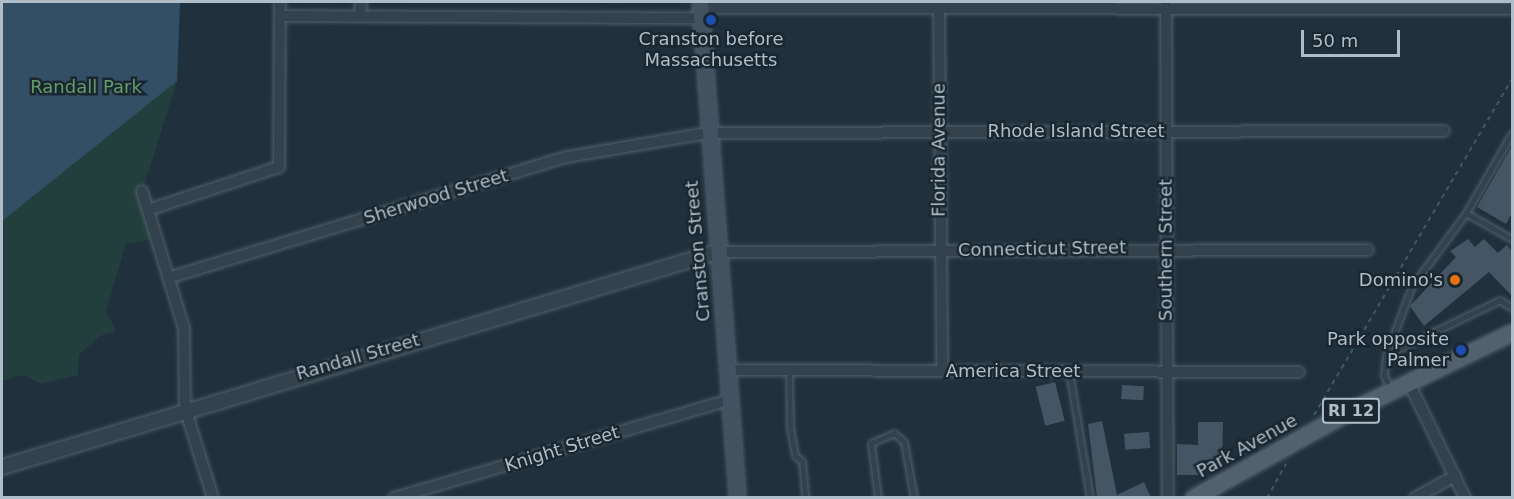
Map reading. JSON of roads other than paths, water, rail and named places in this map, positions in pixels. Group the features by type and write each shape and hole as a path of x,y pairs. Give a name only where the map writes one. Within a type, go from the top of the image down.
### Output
{"main road":[{"name":"Cranston Street","path":"699,9 737,498"},
{"name":"Park Avenue","path":"1194,498 1391,391 1512,333"}],"street":[{"path":"151,209 279,167 280,2"},
{"path":"360,2 360,16"},
{"path":"280,16 939,7 1512,9"},
{"name":"Florida Avenue","path":"939,7 942,371"},
{"name":"Southern Street","path":"1166,7 1168,498"},
{"name":"Rhode Island Street","path":"707,133 1444,131"},
{"name":"Sherwood Street","path":"168,278 567,157 707,133"},
{"path":"142,191 184,328 186,412 213,498"},
{"name":"Connecticut Street","path":"717,252 1166,248 1368,250"},
{"name":"Randall Street","path":"2,467 717,252"},
{"name":"America Street","path":"727,370 1299,372"},
{"path":"1409,383 1465,498"},
{"name":"Knight Street","path":"394,498 729,400"},
{"path":"1415,498 1455,476"}],"lane":[{"path":"1391,391 1384,375 1386,355 1412,286 1466,213 1512,133"},
{"path":"1466,213 1512,239"},
{"path":"1386,355 1500,300 1512,308"},
{"path":"789,370 790,427 795,456 802,461 805,498"},
{"path":"1069,371 1090,498"},
{"path":"878,498 872,443 894,433 904,441 914,498"}],"water":[{"path":"2,2 180,2 177,81 2,221"}],"place":[{"name":"Cranston before Massachusetts","path":"711,20"},
{"name":"Domino's","path":"1455,280"},
{"name":"Park opposite Palmer","path":"1461,350"}],"park label":[{"name":"Randall Park","path":"86,87"}]}
